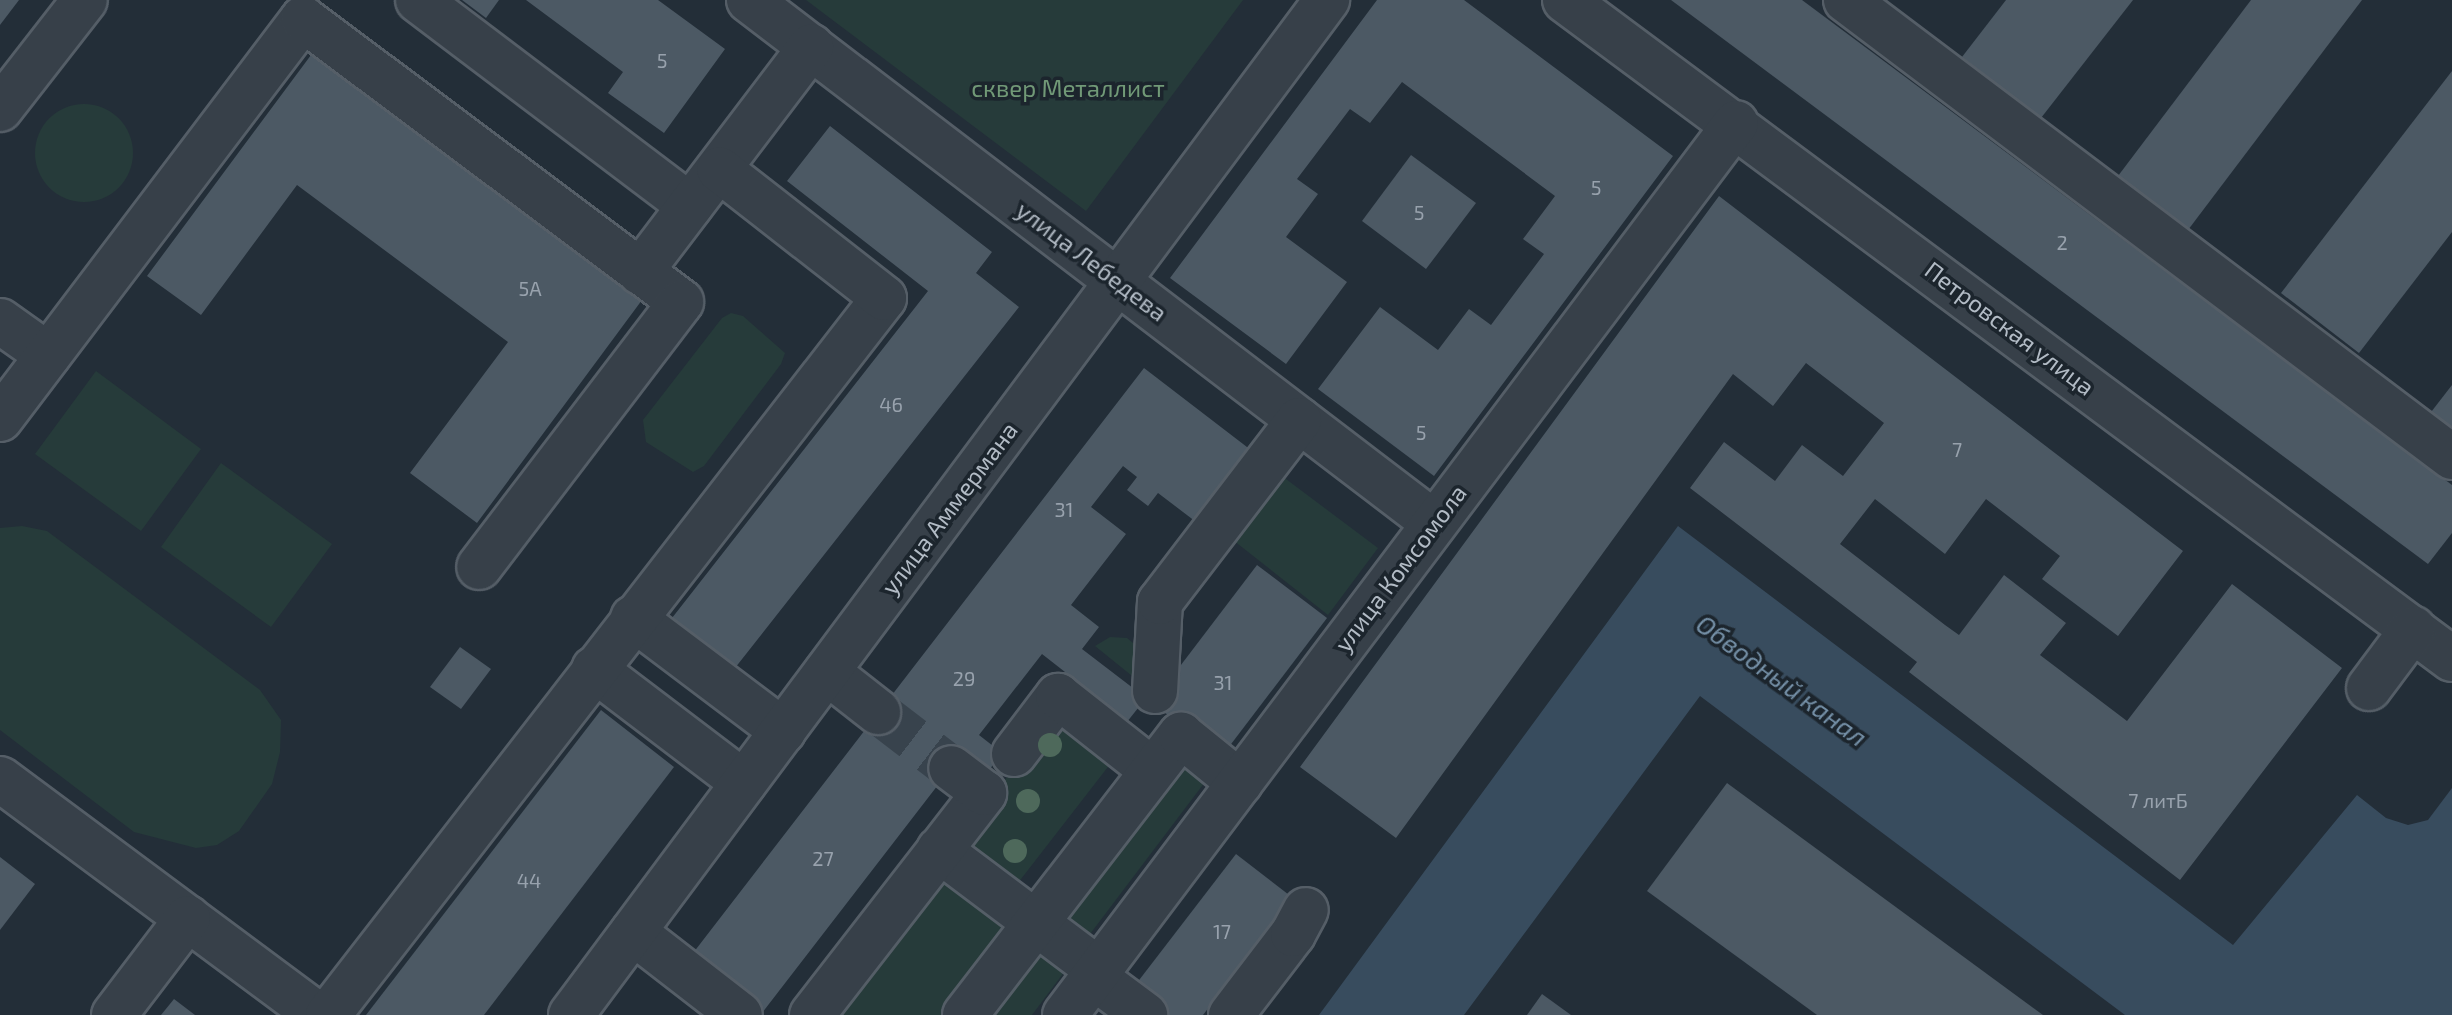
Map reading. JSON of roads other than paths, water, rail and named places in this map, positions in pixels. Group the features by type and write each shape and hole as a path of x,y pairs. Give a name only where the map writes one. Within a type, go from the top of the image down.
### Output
{"street":[{"path":"0,109 85,0"},
{"path":"418,0 690,206"},
{"name":"улица Лебедева","path":"749,0 1434,523"},
{"name":"улица Аммермана","path":"571,1015 1327,0"},
{"name":"Петровская улица","path":"1565,0 1736,123 2452,659"},
{"path":"1846,0 2452,457"},
{"path":"0,419 299,6 681,302 479,567"},
{"path":"640,272 811,47"},
{"name":"улица Комсомола","path":"1065,1015 1736,123"},
{"path":"328,1015 884,298 719,169"},
{"path":"0,321 48,355"},
{"path":"1155,691 1160,602 1299,420"},
{"path":"633,618 783,731"},
{"path":"2369,688 2413,629"},
{"path":"594,669 744,783"},
{"path":"827,672 878,712"},
{"path":"1014,754 1058,696 1152,770"},
{"path":"965,1015 1181,735 1240,783"},
{"path":"812,1015 984,793 951,768"},
{"path":"0,779 318,1015"},
{"path":"939,850 1036,923 1145,1015"},
{"path":"1231,1015 1306,910"},
{"path":"114,1015 188,918"},
{"path":"633,932 740,1015"}],"water":[{"name":"Обводный канал","path":"1678,526 2233,945 2357,795 2386,818 2408,825 2428,820 2452,788 2452,1015 2125,1015 1700,696 1464,1015 1319,1015"}],"tunnel":[{"path":"878,712 951,768"}],"park label":[{"name":"сквер Металлист","path":"1068,88"}]}
